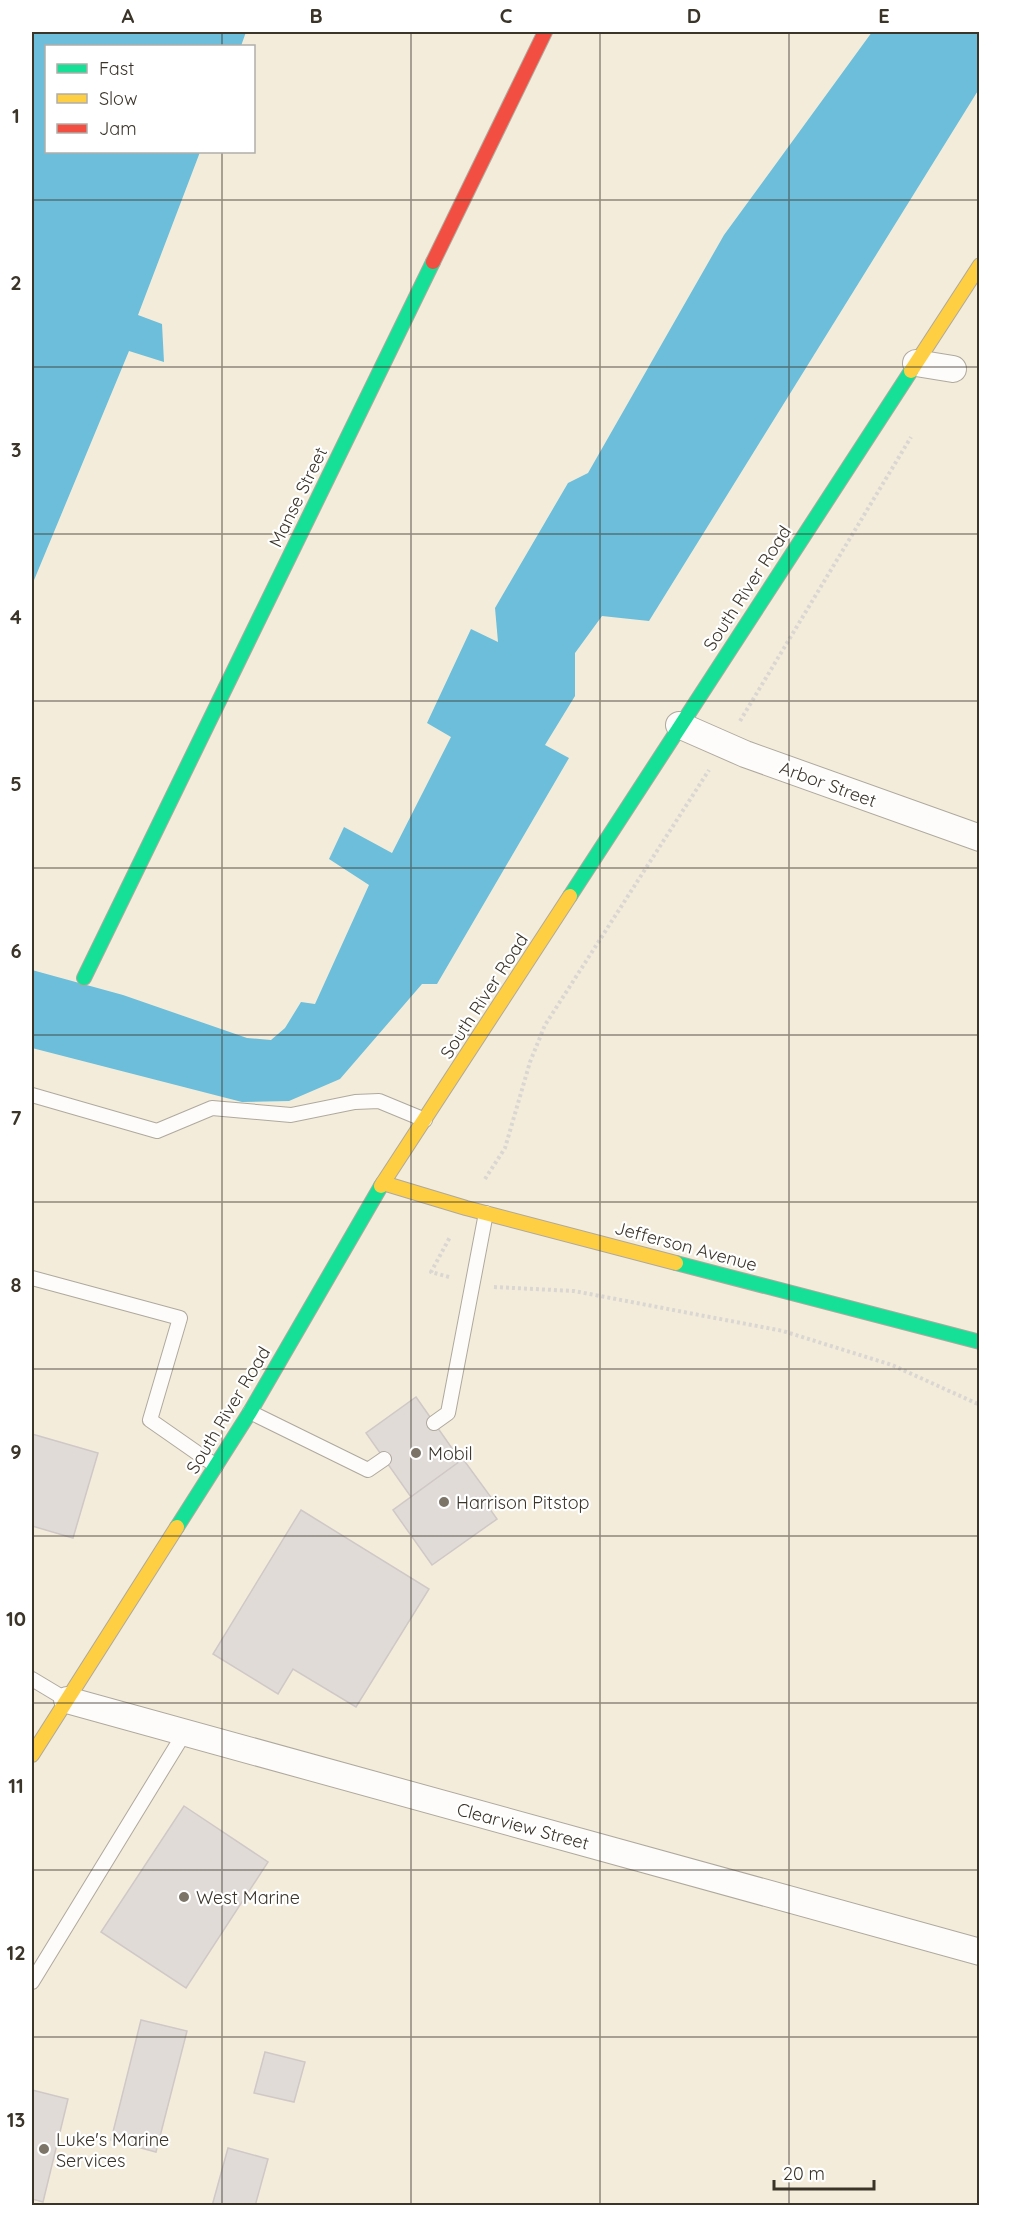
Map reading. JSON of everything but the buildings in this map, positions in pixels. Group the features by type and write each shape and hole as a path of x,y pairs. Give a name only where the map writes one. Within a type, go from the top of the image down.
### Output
{"street":[{"name":"Manse Street","path":"84,978 544,32"},
{"name":"South River Road","path":"32,1755 250,1412 383,1183 980,265"},
{"path":"916,363 953,369"},
{"name":"Arbor Street","path":"679,725 725,745 980,838"},
{"name":"Jefferson Avenue","path":"383,1183 466,1208 980,1342"},
{"name":"Clearview Street","path":"67,1700 980,1952"}],"lane":[{"path":"32,1095 157,1131 212,1108 291,1115 355,1102 379,1101 425,1120"},
{"path":"434,1423 448,1413 486,1213"},
{"path":"32,1278 180,1318 150,1420 216,1466"},
{"path":"250,1412 368,1470 384,1459"},
{"path":"32,1679 67,1700"},
{"path":"32,1982 185,1732"}],"path":[{"path":"449,1277 431,1272 466,1208 505,1148 530,1062 545,1025 725,745 916,430"},
{"path":"491,1286 574,1291 783,1331 892,1365 980,1405"}],"water":[{"path":"32,32 246,32 241,45 45,45 45,153 200,153 138,315 162,324 164,362 129,351 32,585"},
{"path":"872,32 979,32 979,89 649,621 602,616 575,653 575,696 545,745 569,758 437,984 422,984 340,1079 289,1101 242,1102 32,1048 32,970 123,995 247,1038 271,1040 285,1028 301,1002 315,1004 369,885 329,859 344,827 392,853 451,737 427,723 471,629 498,642 495,608 568,483 588,473 724,235"}],"traffic: fast":[{"path":"84,978 433,262"},
{"path":"570,896 911,371"},
{"path":"177,1527 250,1412 381,1186"},
{"path":"676,1263 980,1342"}],"traffic: slow":[{"path":"911,371 980,265"},
{"path":"381,1186 570,896"},
{"path":"383,1183 466,1208 676,1263"},
{"path":"32,1755 177,1527"}],"traffic: jam":[{"path":"433,262 545,32"}],"place":[{"name":"Mobil","path":"416,1453"},
{"name":"Harrison Pitstop","path":"444,1502"},
{"name":"West Marine","path":"184,1897"},
{"name":"Luke's Marine Services","path":"44,2149"}]}
